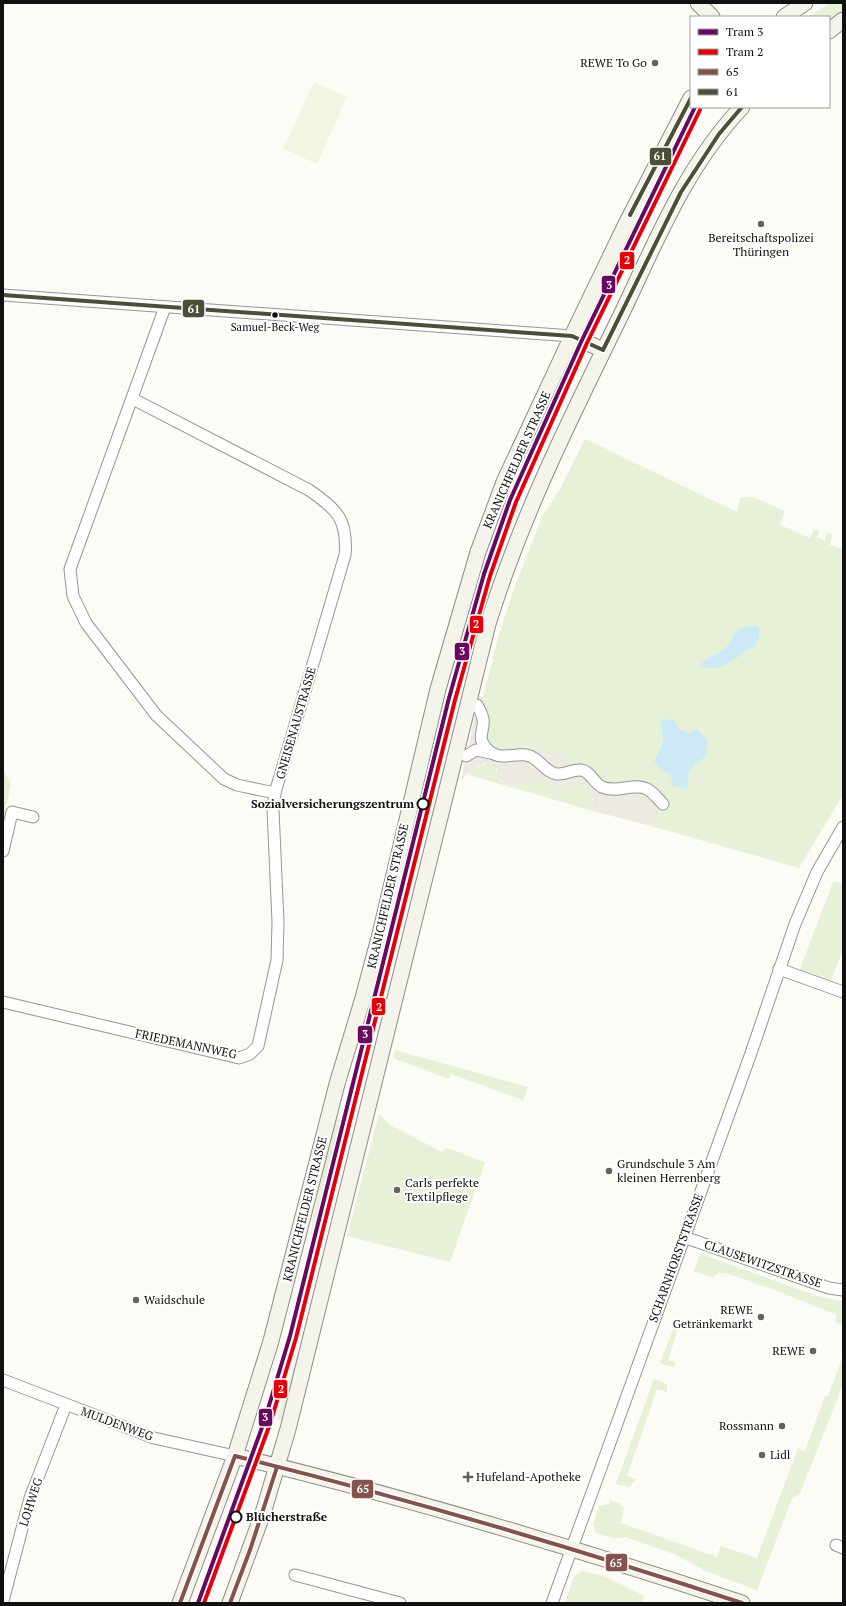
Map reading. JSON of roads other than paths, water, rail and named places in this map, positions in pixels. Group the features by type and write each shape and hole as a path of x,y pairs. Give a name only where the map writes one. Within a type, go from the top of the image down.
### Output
{"main road":[{"path":"698,3 711,16"},
{"path":"786,16 805,3"},
{"path":"830,30 843,20"},
{"name":"KRANICHFELDER STRASSE","path":"180,1603 235,1456 271,1341 289,1277 332,1104 380,934 438,689 478,552 504,482 572,336 625,226 690,100"},
{"path":"230,1603 253,1542 277,1467 488,624 502,576 521,529 603,350 684,187 714,140 741,108"},
{"path":"572,336 603,350"},
{"path":"235,1456 572,1547 742,1603"}],"street":[{"path":"3,295 572,336"},
{"name":"GNEISENAUSTRASSE","path":"133,399 309,490 329,503 340,516 344,526 346,541 345,555 275,793 237,785 224,778 159,719 86,623 73,596 70,569 133,399 165,307"},
{"path":"477,705 483,719 481,739 491,753"},
{"path":"466,756 476,750 507,757 517,755 530,756 555,774 584,771 602,787 613,790 636,787 647,790 663,804"},
{"name":"FRIEDEMANNWEG","path":"3,1002 239,1058 250,1054 258,1046 277,960 278,922 273,810 275,793"},
{"path":"3,852 12,812 33,817"},
{"name":"SCHARNHORSTSTRASSE","path":"552,1603 750,1056 795,924 813,882 843,827"},
{"path":"779,969 843,992"},
{"name":"CLAUSEWITZSTRASSE","path":"684,1237 830,1288 843,1290"},
{"name":"MULDENWEG","path":"3,1380 154,1438 235,1456"},
{"name":"LOHWEG","path":"3,1601 30,1498 66,1405"},
{"path":"295,1575 400,1603"}],"water":[{"path":"753,625 759,627 759,638 755,647 750,648 727,664 714,668 700,666 705,660 720,652 727,646 736,632 740,629"},
{"path":"661,719 674,720 679,729 688,733 698,729 707,740 706,757 696,763 691,769 688,778 688,789 672,786 671,775 662,770 654,761 663,744"}],"tram line":[{"name":"3","path":"198,1603 264,1422 290,1336 449,698 484,574 510,500 582,340 695,108"},
{"name":"2","path":"204,1603 270,1424 296,1338 455,700 490,576 516,502 587,343 700,110"}],"place":[{"name":"REWE To Go","path":"655,63"},
{"name":"Bereitschaftspolizei Thüringen","path":"761,224"},
{"name":"Samuel-Beck-Weg","path":"275,315"},
{"name":"Sozialversicherungszentrum","path":"423,804"},
{"name":"Grundschule 3 Am kleinen Herrenberg","path":"609,1171"},
{"name":"Carls perfekte Textilpflege","path":"397,1190"},
{"name":"Waidschule","path":"136,1300"},
{"name":"REWE Getränkemarkt","path":"761,1317"},
{"name":"REWE","path":"813,1351"},
{"name":"Rossmann","path":"782,1426"},
{"name":"Lidl","path":"762,1455"},
{"name":"Hufeland-Apotheke","path":"468,1477"},
{"name":"Blücherstraße","path":"236,1517"}]}
